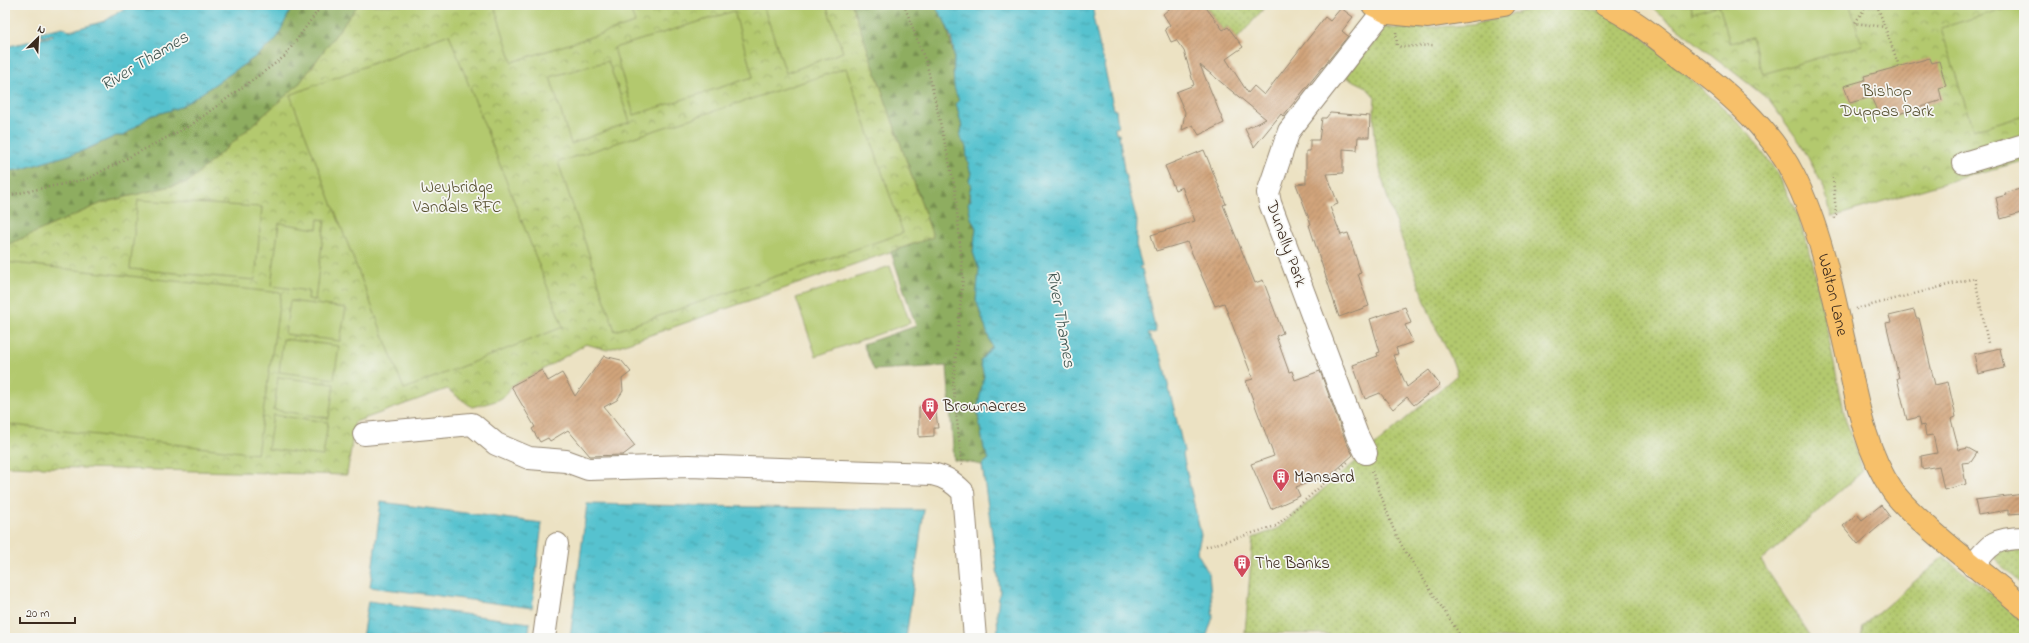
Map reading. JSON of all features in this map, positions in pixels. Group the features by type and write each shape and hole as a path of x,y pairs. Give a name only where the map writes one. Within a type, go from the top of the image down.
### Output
{"main road":[{"path":"1384,10 1428,17 1504,5"},
{"name":"Walton Lane","path":"1605,5 1620,12 1695,67 1732,99 1765,133 1794,176 1823,256 1861,416 1876,462 1892,491 1914,514 1973,566 2024,607"}],"street":[{"name":"Dunally Park","path":"1365,451 1270,203 1268,193 1289,131 1384,10"},
{"path":"1964,162 2024,145"},
{"path":"364,434 472,424 496,444 529,458 566,461 588,469 689,466 932,474 943,476 954,482 963,492 975,638"},
{"path":"1973,566 1991,544 1999,540 2024,538"},
{"path":"544,638 557,544"}],"path":[{"path":"5,196 87,179 191,125 284,57 322,5"},
{"path":"904,5 927,65 955,188 963,277 953,384 963,475 963,492"},
{"path":"1867,5 1855,22 1885,27"},
{"path":"1877,5 1899,66"},
{"path":"1384,10 1397,45 1402,47 1434,45"},
{"path":"1832,227 1836,214 1833,178"},
{"path":"1838,314 1975,278 1988,343"},
{"path":"1206,547 1276,526 1365,451 1393,528 1403,548 1462,638"}],"green space":[{"path":"293,5 358,5 299,84 188,182 102,203 10,244 5,249 5,172 22,169 82,151 116,136 123,136 150,116 175,109 190,101 255,57 275,40"},
{"name":"Weybridge Vandals RFC","path":"358,5 852,5 933,237 607,350 586,344 511,386 509,391 501,399 489,403 472,407 447,389 355,422 347,475 5,466 5,249 9,244 102,203 188,182 299,84"},
{"path":"494,5 629,5 635,23 512,62"},
{"path":"763,5 826,5 843,52 786,73"},
{"path":"852,5 939,5 938,10 945,19 954,56 953,74 959,100 956,103 962,127 960,138 966,146 967,159 971,174 969,180 971,186 969,193 971,218 976,228 973,252 979,270 976,300 992,347 980,361 984,376 977,410 984,449 989,459 982,465 954,460 947,366 874,370 863,344 916,326 891,252 933,237"},
{"path":"1205,5 1266,6 1237,39 1228,27 1223,30"},
{"name":"Bishop Duppas Park","path":"1648,5 2024,5 2024,161 1974,174 1832,217 1824,188 1801,144 1768,99"},
{"path":"1691,5 1719,5 1693,13"},
{"path":"1719,5 1822,5 1823,8 1835,5 1850,5 1862,45 1763,74 1752,37 1730,43"},
{"path":"2016,5 2024,5 2024,115 1973,130 1941,28"},
{"path":"1552,7 1581,8 1599,12 1639,34 1726,110 1749,134 1778,174 1796,212 1812,259 1846,421 1863,471 1761,561 1812,638 1329,638 1328,634 1245,633 1253,538 1277,529 1457,375 1427,306 1390,206 1375,141 1375,97 1365,86 1346,77 1386,27 1396,29 1472,25 1532,9"},
{"path":"734,11 753,77 634,115 614,48"},
{"path":"449,34 563,327 404,389 290,95"},
{"path":"608,61 630,122 571,144 550,77"},
{"path":"846,68 903,233 615,331 558,162"},
{"path":"138,200 262,207 255,280 130,269"},
{"path":"318,219 325,220 315,300 308,299 309,291 271,286 279,223 317,229"},
{"path":"5,262 281,293 257,454 5,424"},
{"path":"890,266 910,323 816,356 796,298"},
{"path":"290,301 346,308 340,341 285,334"},
{"path":"283,339 339,346 334,379 279,372"},
{"path":"278,377 334,384 329,418 274,410"},
{"path":"273,415 328,422 323,456 268,449"},
{"path":"2024,545 2024,586 1994,559 2003,547"},
{"path":"1943,557 1995,597 2024,622 2024,638 1861,638 1863,626"}],"water":[{"name":"River Thames","path":"129,5 293,5 276,40 255,57 190,101 175,109 150,116 123,136 116,136 82,151 22,169 5,172 5,47 53,36 53,34 42,37 40,32 63,27 69,31 105,21"},
{"name":"River Thames","path":"939,5 1092,5 1093,17 1102,56 1106,64 1104,65 1114,110 1116,110 1118,127 1115,128 1116,134 1119,134 1124,170 1137,221 1136,245 1142,266 1139,267 1142,269 1156,332 1148,334 1161,355 1184,451 1183,455 1201,535 1197,552 1209,574 1213,617 1206,638 998,638 997,612 1000,590 982,465 989,459 984,449 977,410 984,376 980,361 992,347 976,300 979,270 973,252 976,228 971,218 968,203 971,199 969,193 971,186 969,180 971,174 967,159 966,146 960,138 962,127 956,103 959,100 956,95 954,85 953,45 947,26 937,10"},
{"path":"381,502 542,523 532,608 370,587"},
{"path":"587,504 924,510 906,638 570,638"},
{"path":"368,601 530,623 528,638 362,638"}],"building":[{"path":"1174,5 1204,5 1223,30 1228,27 1243,47 1226,59 1248,93 1254,86 1264,95 1325,17 1330,21 1341,8 1353,17 1342,31 1348,36 1283,116 1281,114 1254,147 1245,129 1266,119 1200,65 1224,123 1199,135 1193,125 1182,130 1185,112 1176,92 1194,85 1184,51 1176,40 1171,42 1165,29 1170,25 1163,14"},
{"path":"1930,58 1932,63 1939,61 1946,86 1939,88 1942,100 1893,116 1891,110 1878,113 1871,97 1850,103 1844,86 1865,80 1864,76"},
{"path":"1330,113 1370,116 1369,137 1358,137 1357,150 1343,149 1343,173 1327,174 1338,204 1330,207 1341,235 1348,233 1361,273 1358,274 1369,306 1339,317 1309,225 1311,224 1296,184 1306,183 1306,151 1310,151 1310,140 1319,140 1322,118 1326,118"},
{"path":"1204,150 1226,204 1223,205 1255,283 1263,280 1283,333 1276,336 1289,372 1292,371 1295,380 1320,371 1346,442 1353,455 1324,481 1321,478 1296,487 1300,496 1271,509 1251,464 1274,456 1246,381 1253,379 1224,303 1215,306 1187,242 1156,251 1151,235 1195,221 1182,187 1175,190 1165,166"},
{"path":"2024,188 2024,212 2001,219 1996,198 2006,195 2005,193"},
{"path":"1405,307 1411,323 1405,325 1413,342 1396,348 1398,354 1393,355 1407,387 1429,370 1440,385 1414,405 1407,397 1393,409 1380,393 1365,399 1353,365 1378,356 1377,353 1380,352 1370,319"},
{"path":"1914,310 1916,318 1919,318 1935,385 1948,382 1956,417 1951,419 1959,450 1968,448 1977,453 1971,462 1962,463 1966,484 1944,490 1939,466 1922,469 1921,456 1937,453 1933,435 1926,436 1924,425 1921,426 1919,417 1907,420 1886,323 1891,322 1889,316"},
{"path":"2000,348 2004,368 1978,374 1974,354"},
{"path":"604,356 621,360 631,372 622,379 623,391 617,400 604,407 635,446 623,455 590,456 568,430 550,441 548,438 540,442 532,429 535,427 511,386 542,370 548,381 562,373 575,396"},
{"name":"Brownacres","path":"935,406 938,428 934,428 934,436 919,437 919,407"},
{"path":"2024,494 2024,513 2008,514 2008,510 1978,515 1975,500"},
{"path":"1881,505 1890,517 1858,544 1843,526 1857,514 1862,520"}],"place":[{"name":"Brownacres","path":"930,421"},
{"name":"Mansard","path":"1281,492"},
{"name":"The Banks","path":"1242,578"}]}
